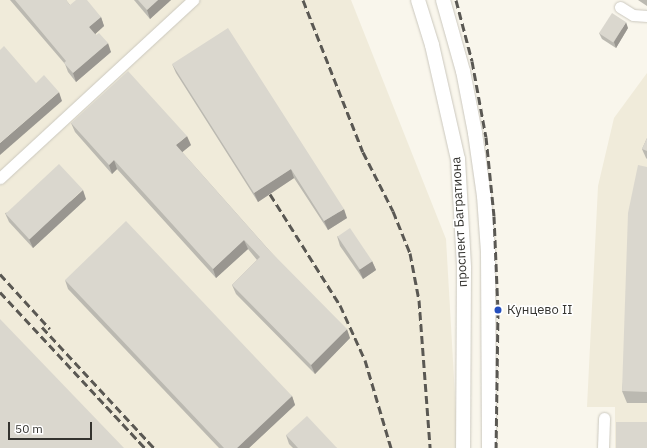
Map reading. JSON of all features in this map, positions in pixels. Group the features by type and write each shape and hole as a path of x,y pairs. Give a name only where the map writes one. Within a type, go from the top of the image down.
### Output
{"main road":[{"name":"проспект Багратиона","path":"418,0 432,45 458,159 464,268 463,448"},
{"name":"проспект Багратиона","path":"443,0 463,71 475,133 484,196 488,252 489,448"}],"street":[{"path":"0,178 193,0"},
{"path":"620,7 633,15 647,16"},
{"path":"603,448 604,418"}],"shaded area":[{"path":"0,0 351,0 446,239 458,448 0,448"},
{"path":"647,73 647,448 615,448 615,407 587,407 598,186 614,118"}],"building":[{"path":"15,0 66,0 70,5 76,0 87,0 101,17 89,27 96,35 99,33 108,43 73,73 64,63 66,61"},
{"path":"138,0 158,0 147,10"},
{"path":"612,13 626,22 613,42 599,33"},
{"path":"228,28 344,209 324,221 291,169 254,193 172,64"},
{"path":"4,46 36,83 44,75 59,92 0,143 0,50"},
{"path":"128,71 187,136 176,145 268,249 347,329 311,365 232,285 260,257 244,240 213,269 114,160 109,165 71,123"},
{"path":"647,138 647,151 642,149"},
{"path":"59,164 83,190 29,239 6,214"},
{"path":"638,165 647,167 647,392 622,391 628,213"},
{"path":"126,221 292,396 237,448 224,448 65,280"},
{"path":"350,228 372,261 360,270 338,236"},
{"path":"0,319 124,448 0,448"},
{"path":"307,416 337,448 298,448 286,435"},
{"path":"616,422 647,422 647,448 616,448"}],"railway":[{"path":"303,0 363,152 393,211 410,253 419,300 430,448"},
{"path":"456,0 472,61 486,137 494,216 498,310 496,448"},
{"path":"270,194 340,305 365,360 391,448"},
{"path":"0,274 50,329"},
{"path":"0,292 145,448"},
{"path":"42,327 154,448"}],"place":[{"name":"Кунцево II","path":"498,310"}]}
